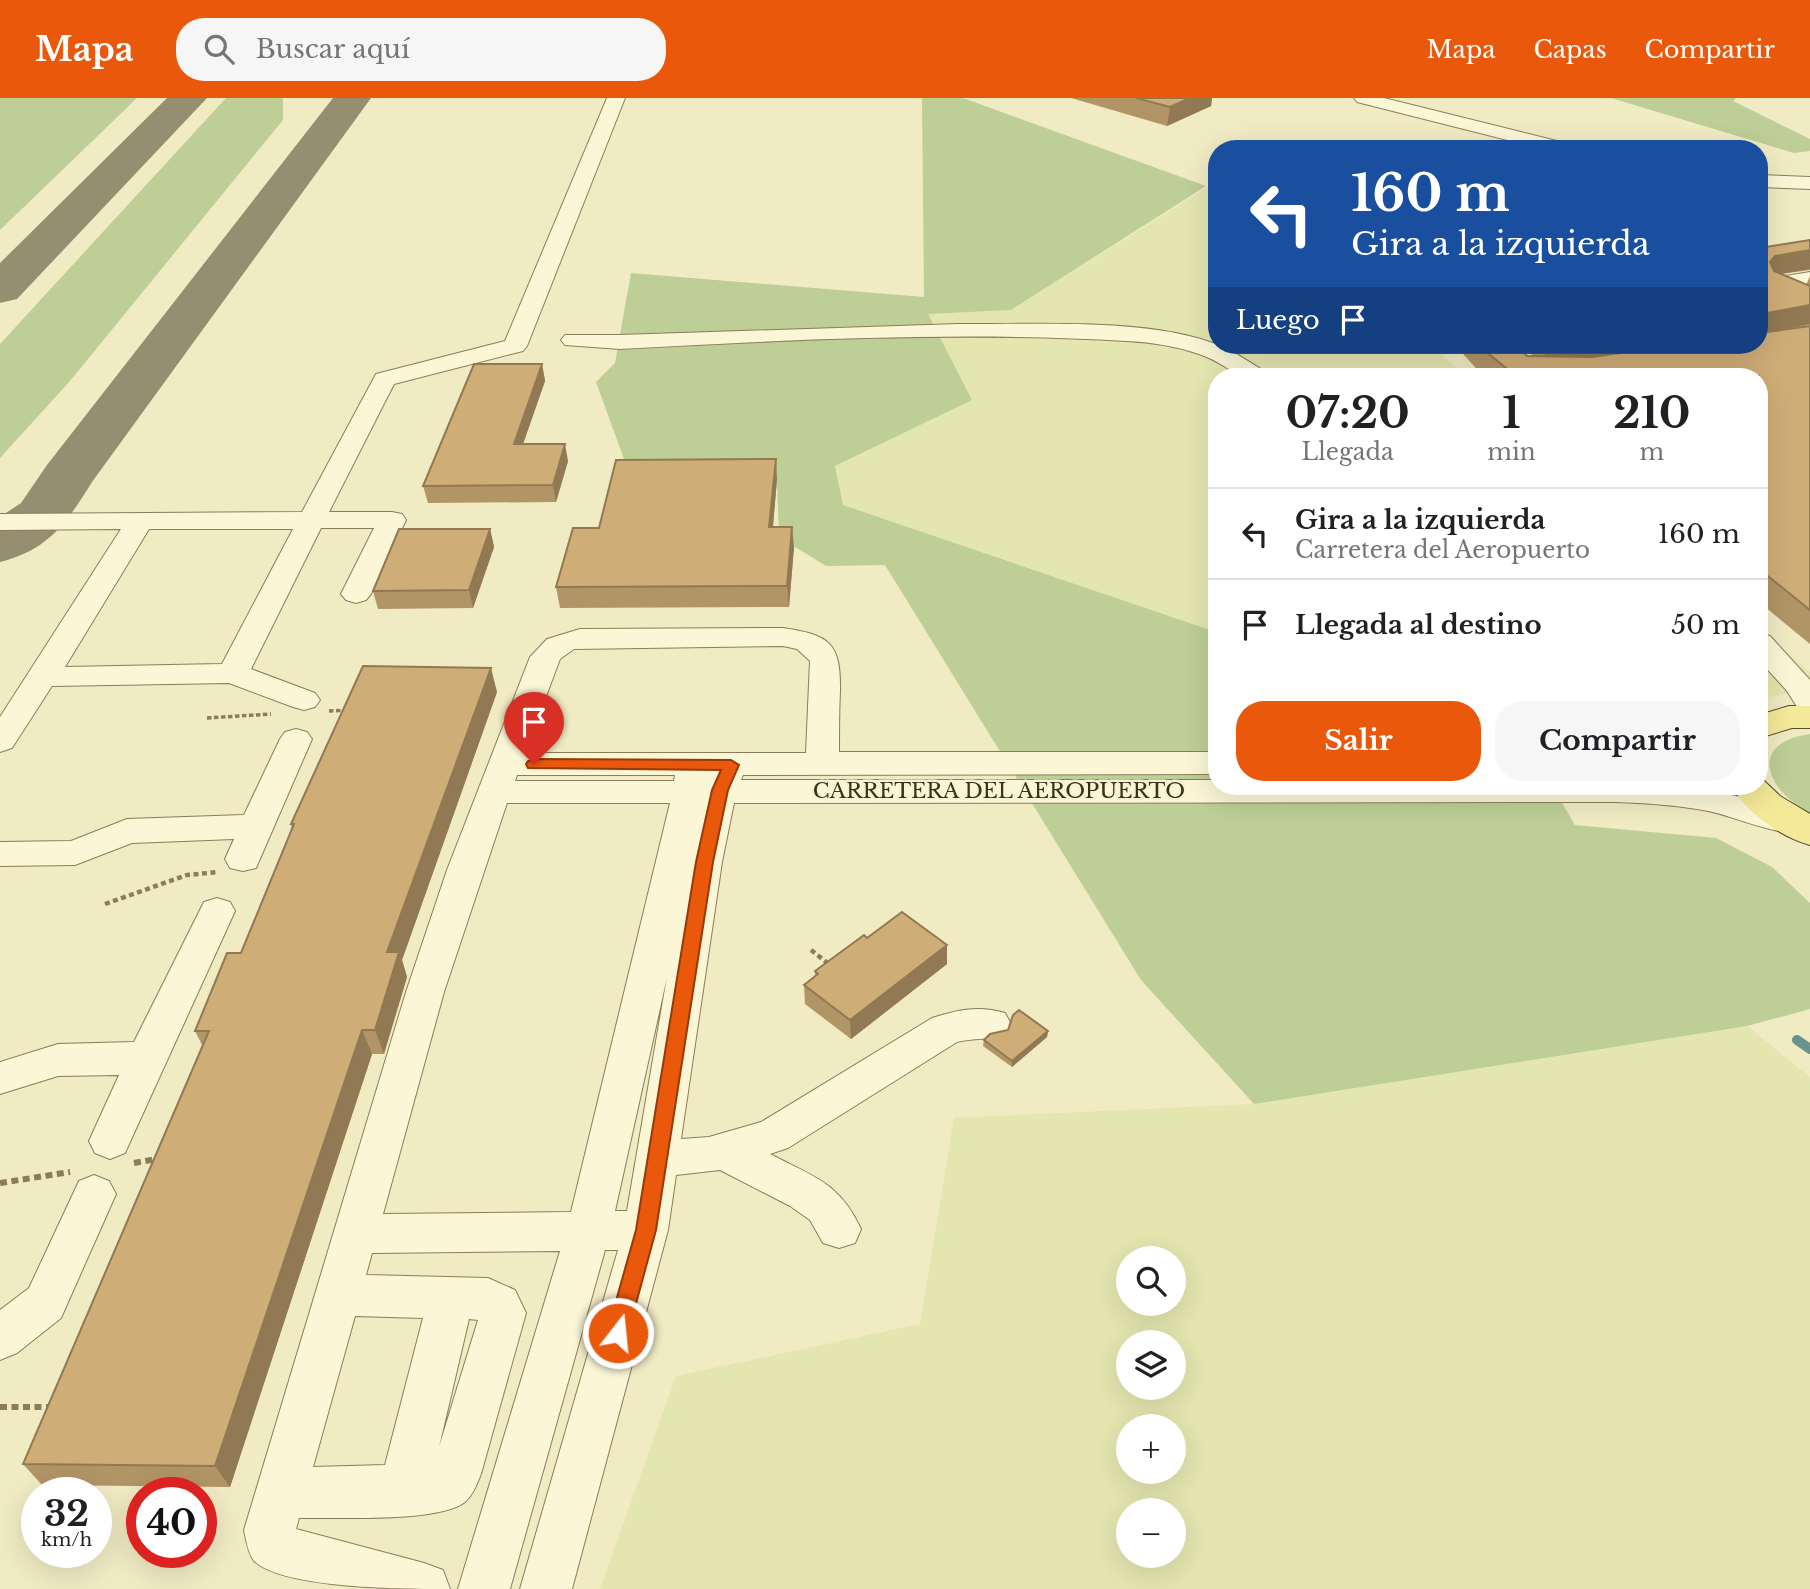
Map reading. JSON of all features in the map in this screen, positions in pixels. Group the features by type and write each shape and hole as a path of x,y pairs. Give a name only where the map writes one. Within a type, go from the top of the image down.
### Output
{"main road":[{"path":"1768,724 1789,718 1810,717"},
{"path":"1757,795 1767,806 1801,827"}],"street":[{"path":"233,673 383,379 515,346 617,98"},
{"path":"1363,98 1530,140"},
{"path":"1768,181 1810,183"},
{"path":"1810,278 1775,284 1810,302"},
{"path":"573,340 620,342 958,331 1128,334 1178,341 1208,349"},
{"path":"1217,354 1242,368"},
{"path":"0,523 392,520 356,594"},
{"path":"0,741 140,521"},
{"path":"424,1589 287,1554 272,1543 270,1530 429,979 465,870 502,778 545,657 551,649 566,641 586,638 783,637 810,643 818,648 825,661 822,765"},
{"path":"1768,652 1798,685 1810,703"},
{"path":"43,677 233,673 304,700"},
{"path":"235,865 296,739"},
{"name":"CARRETERA DEL AEROPUERTO","path":"708,778 822,765 913,761 1208,763"},
{"name":"CARRETERA DEL AEROPUERTO","path":"502,778 708,778 1208,785"},
{"path":"546,1589 646,1230 705,862 708,778"},
{"path":"484,1589 588,1231 708,778"},
{"name":"CARRETERA DEL AEROPUERTO","path":"1671,795 1733,804 1801,827"},
{"path":"0,854 75,853 127,831 256,826"},
{"path":"110,1141 146,1058 217,911"},
{"path":"658,1158 695,1157 725,1152 773,1136 946,1029 972,1023 991,1024"},
{"path":"0,1078 58,1060 146,1058"},
{"path":"725,1152 805,1192 825,1207 839,1228"},
{"path":"0,1338 45,1303 94,1194"},
{"path":"356,1234 646,1230"},
{"path":"281,1493 404,1490 451,1299 337,1294"}],"path":[{"path":"105,904 187,875 235,865"},
{"path":"811,950 839,971"},
{"path":"0,1407 62,1408"}],"green space":[{"path":"0,98 137,98 0,230"},
{"path":"226,98 283,98 283,120 70,381 0,458 0,344"},
{"path":"922,98 963,98 1206,186 1011,310 928,314 972,400 835,466 843,505 1208,629 1208,795 1557,795 1575,825 1716,838 1772,867 1810,903 1810,1009 1747,1026 1254,1104 1141,980 885,565 826,566 779,537 777,479 621,474 624,459 596,382 615,363 631,273 924,297"},
{"path":"1611,98 1736,98 1733,101 1810,139 1810,151 1794,153 1768,145 1768,140 1751,140"},
{"path":"1208,187 1208,354 1441,354 1457,368 1208,368 1208,629 843,505 835,466 972,400 928,314 1011,310"},
{"path":"1768,636 1810,672 1810,689 1768,697"},
{"path":"1810,734 1810,813 1783,793 1774,781 1770,769 1771,757 1777,747 1790,739"},
{"path":"1747,1026 1810,1077 1810,1589 600,1589 676,1376 920,1324 954,1118 1254,1104"}],"building":[{"path":"1136,98 1190,98 1170,107"},
{"path":"1810,240 1810,250 1775,256 1770,262 1774,271 1810,286 1810,305 1768,313 1768,247"},
{"path":"1810,326 1810,610 1768,576 1768,368 1506,368 1489,354 1592,357 1613,354 1768,354 1768,332"},
{"path":"474,364 542,364 514,444 565,444 553,485 423,486"},
{"path":"776,459 769,527 792,527 787,586 556,587 573,528 599,528 616,460"},
{"path":"399,529 490,529 469,590 373,591"},
{"path":"363,666 491,668 387,952 399,952 375,1030 362,1030 215,1466 23,1464 209,1031 195,1031 227,953 241,953 294,824 291,824"},
{"path":"902,912 947,945 850,1020 804,985 818,974 815,971 864,935 867,938"},
{"path":"1019,1010 1048,1031 1012,1061 984,1040 990,1034 1008,1030 1013,1015"}],"waterway":[{"path":"1797,1040 1810,1049"}],"taxiway":[{"path":"0,289 188,98"},
{"path":"0,544 42,515 67,477 352,98"}],"route":[{"path":"534,764 731,765 720,790 705,862 646,1230 618,1333"}]}
